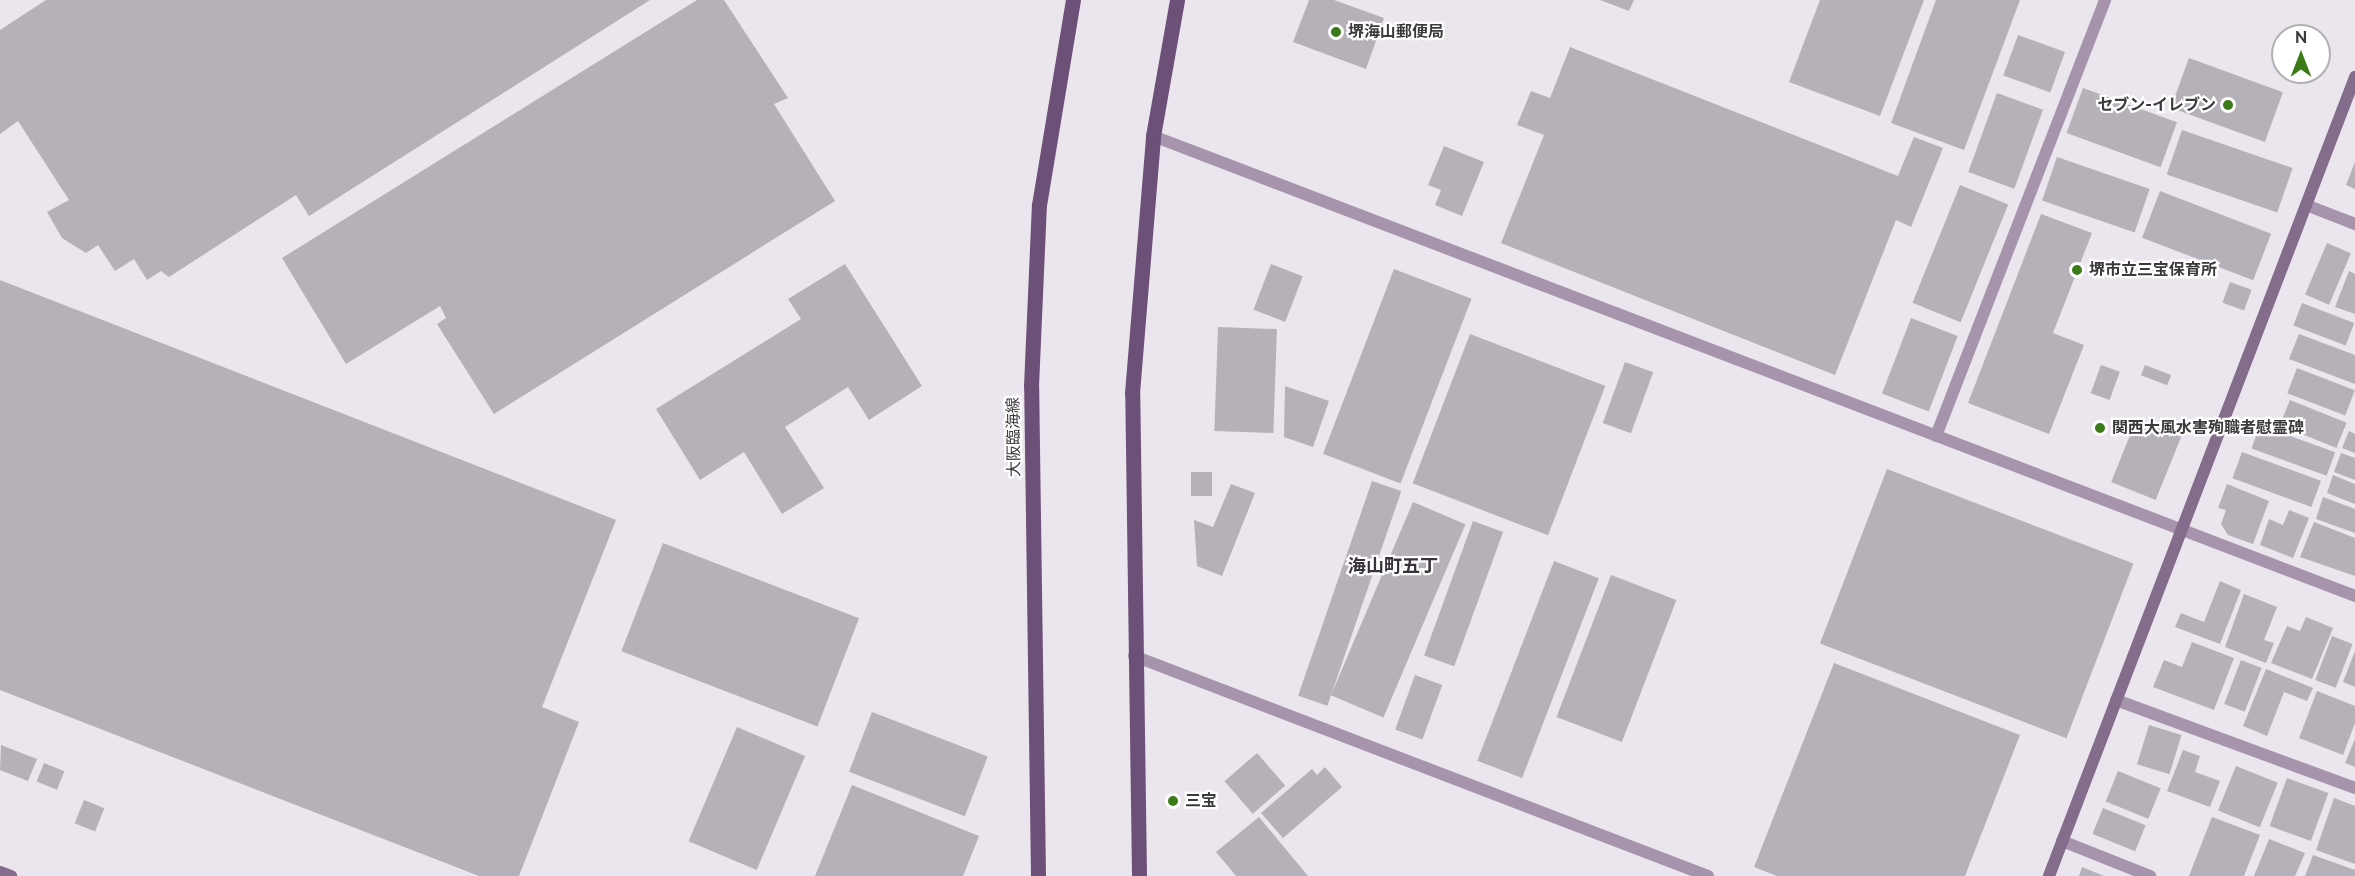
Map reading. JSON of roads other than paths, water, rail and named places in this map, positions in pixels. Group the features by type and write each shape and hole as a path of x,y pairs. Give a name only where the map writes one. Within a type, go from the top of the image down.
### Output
{"main road":[{"name":"大阪臨海線","path":"1038,876 1031,386 1039,205 1073,0"},
{"path":"1139,876 1134,656 1132,393 1153,136 1176,0"}],"street":[{"path":"1936,436 2104,0"},
{"path":"2049,876 2355,77"},
{"path":"1153,136 2355,596"},
{"path":"2306,205 2355,224"},
{"path":"1134,656 1708,876"},
{"path":"2116,700 2355,788"},
{"path":"2062,841 2150,876"},
{"path":"0,872 11,876"}],"place":[{"name":"堺海山郵便局","path":"1336,32"},
{"name":"セブン-イレブン","path":"2228,105"},
{"name":"堺市立三宝保育所","path":"2077,270"},
{"name":"関西大風水害殉職者慰霊碑","path":"2100,428"},
{"name":"三宝","path":"1173,801"}],"district":[{"name":"海山町五丁","path":"1393,566"}]}
